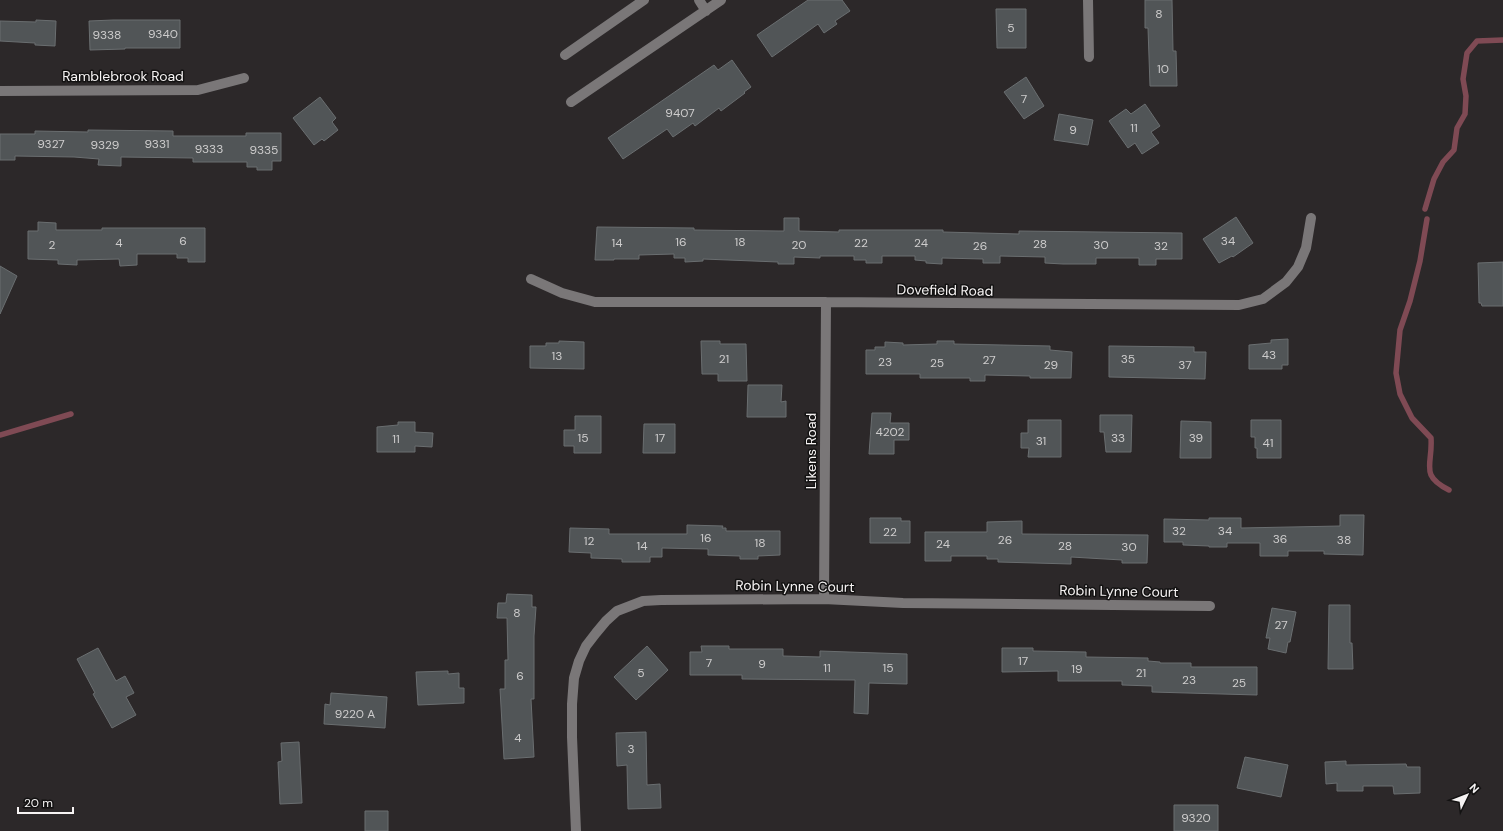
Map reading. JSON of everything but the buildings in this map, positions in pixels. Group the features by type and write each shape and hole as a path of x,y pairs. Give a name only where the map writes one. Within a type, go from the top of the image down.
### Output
{"street":[{"path":"565,55 644,0"},
{"path":"699,0 706,11"},
{"path":"571,102 721,0"},
{"path":"1088,0 1089,57"},
{"name":"Ramblebrook Road","path":"0,91 198,90 244,78"},
{"name":"Dovefield Road","path":"531,279 562,293 595,302 1239,305 1263,298 1286,282 1298,267 1306,248 1311,218"},
{"name":"Likens Road","path":"824,600 826,302"},
{"name":"Robin Lynne Court","path":"576,831 572,737 574,678 579,661 586,646 606,621 617,611 643,601 824,600 903,603 1210,606"}],"waterway":[{"path":"1425,209 1434,179 1443,162 1454,150 1457,128 1465,114 1466,96 1463,79 1467,53 1477,41 1503,40"},
{"path":"1427,219 1420,261 1410,301 1400,330 1396,373 1400,394 1412,418 1431,438 1431,474 1440,485 1449,490"},
{"path":"0,435 71,414"}]}
